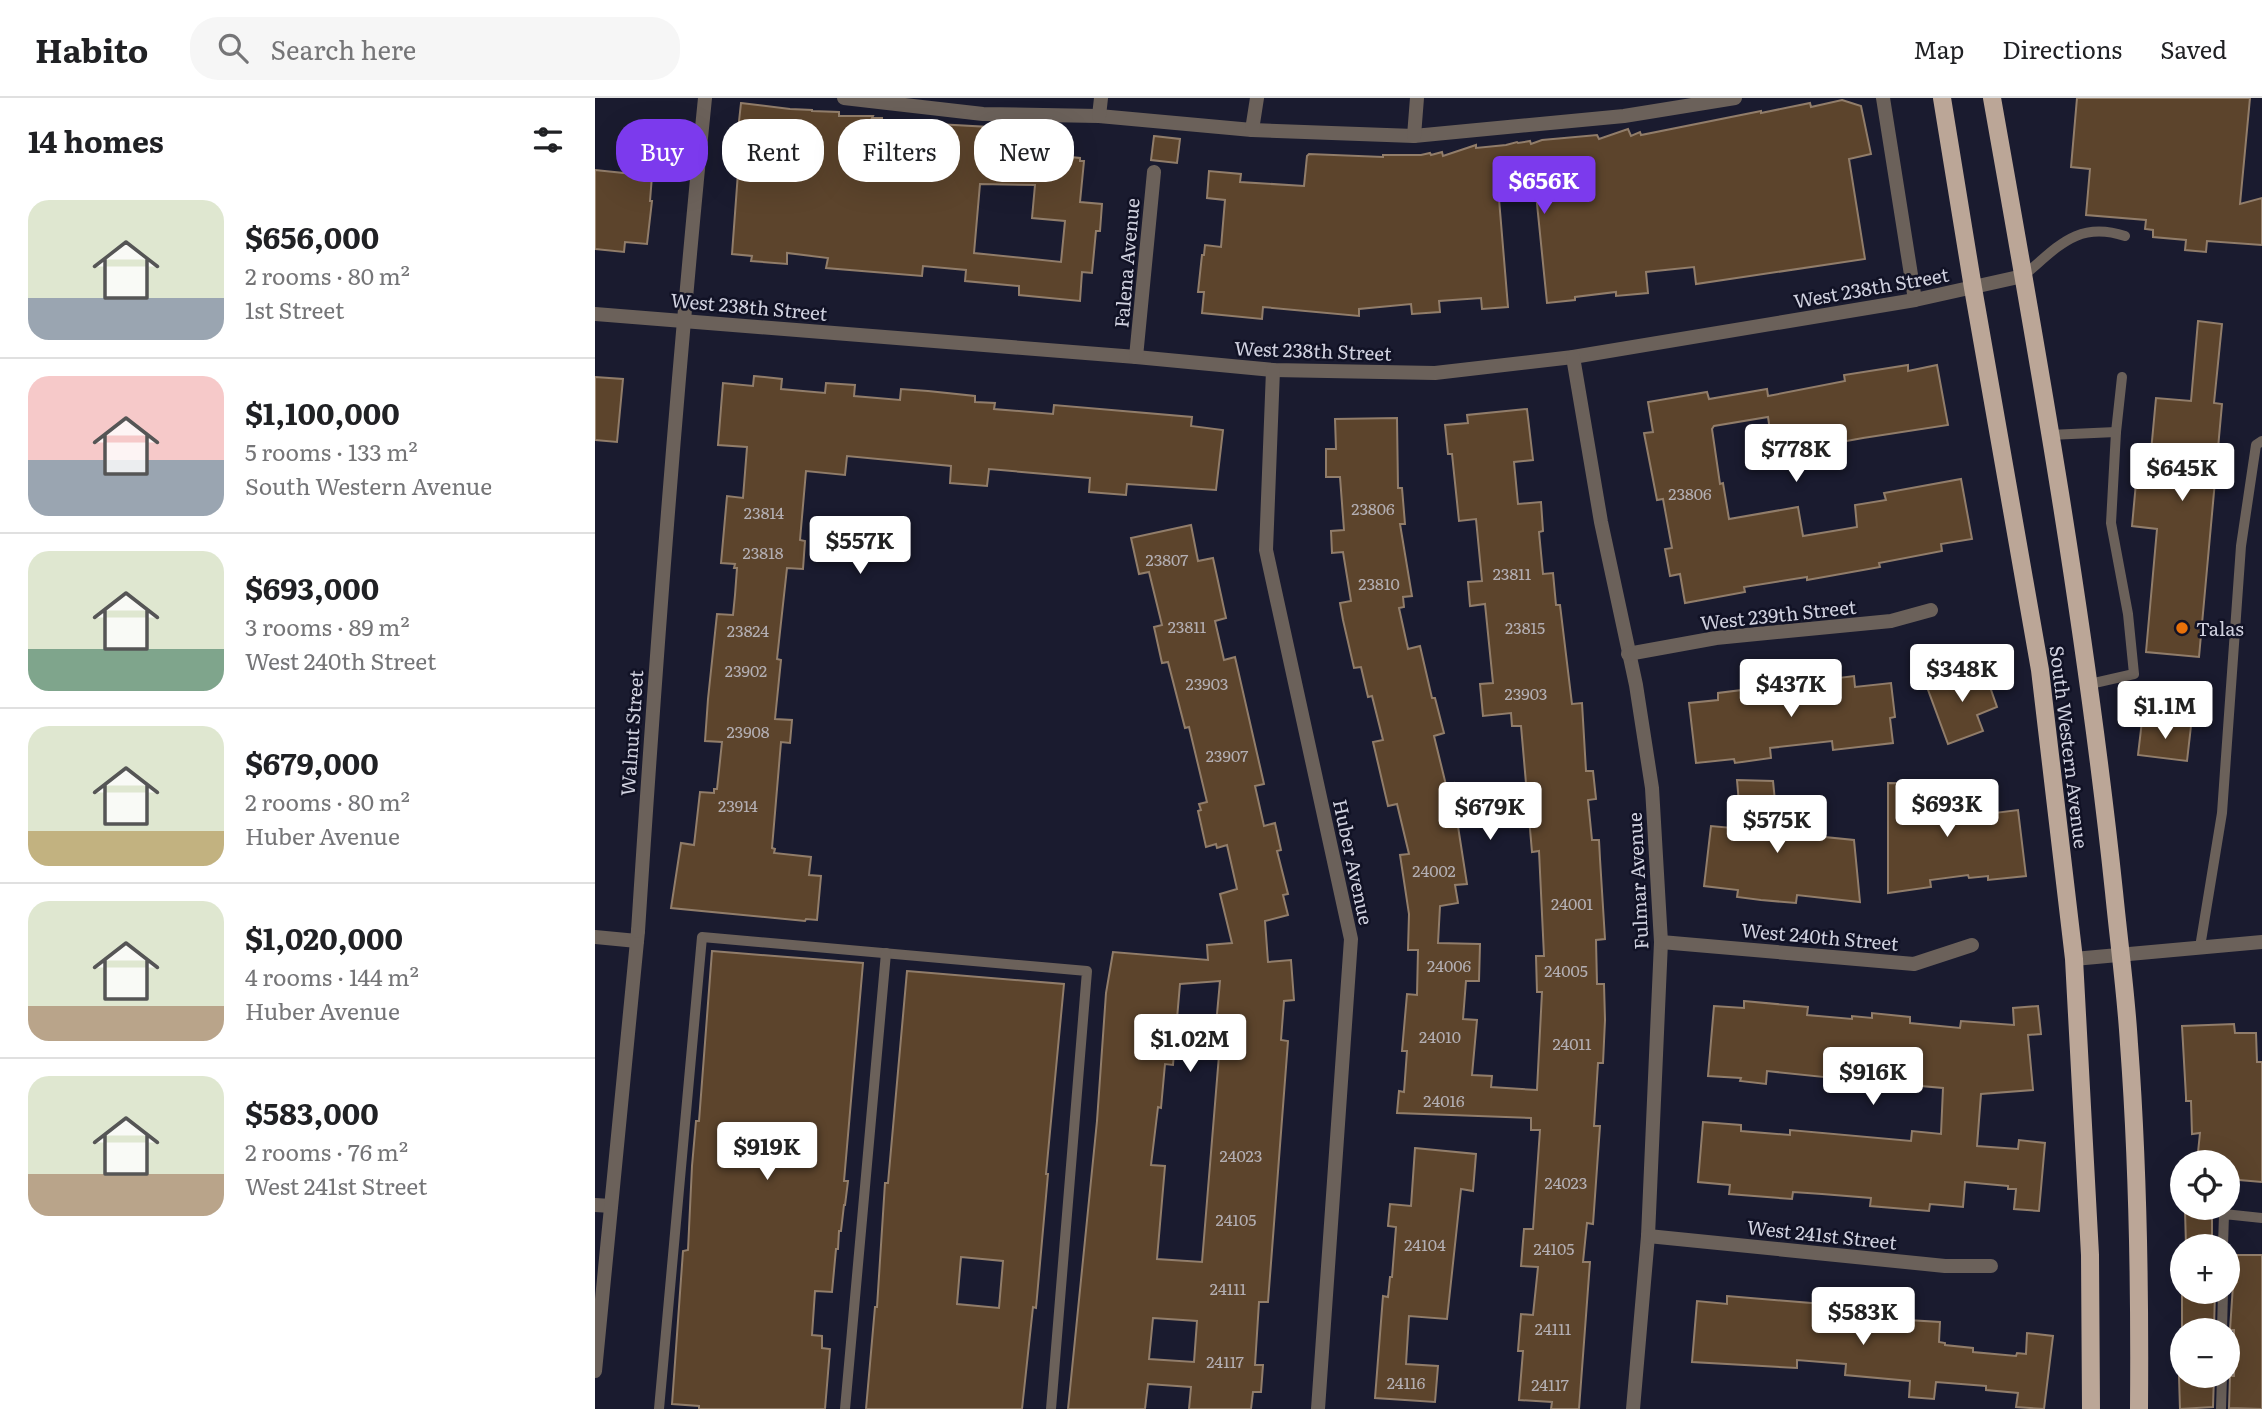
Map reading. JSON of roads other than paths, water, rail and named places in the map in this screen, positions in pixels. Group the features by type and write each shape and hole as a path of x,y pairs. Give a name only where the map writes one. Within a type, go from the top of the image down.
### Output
{"main road":[{"name":"South Western Avenue","path":"1942,98 2040,670 2074,959 2090,1255 2091,1409"},
{"name":"South Western Avenue","path":"1992,98 2090,684 2129,1040 2140,1320 2139,1409"}],"street":[{"name":"Walnut Street","path":"595,1371 638,936 654,678 682,320 705,98"},
{"path":"844,98 983,114 1099,116 1252,130 1414,136 1624,116 1735,98"},
{"path":"983,114 985,98"},
{"path":"1099,116 1101,98"},
{"path":"1252,130 1257,98"},
{"path":"1414,136 1417,98"},
{"path":"1883,98 1915,300"},
{"name":"Falena Avenue","path":"1136,357 1154,172"},
{"name":"West 238th Street","path":"595,314 1273,370 1435,373 1573,357 1915,300 2023,275"},
{"name":"Fulmar Avenue","path":"1573,357 1601,522 1636,685 1652,788 1661,942 1649,1236 1633,1409"},
{"name":"Huber Avenue","path":"1273,370 1266,550 1352,939 1318,1409"},
{"name":"West 239th Street","path":"1628,654 1716,638 1891,621 1931,610"},
{"path":"595,937 638,936"},
{"name":"West 240th Street","path":"1661,942 1914,964 1972,945"},
{"path":"2074,959 2262,942"},
{"path":"595,1205 611,1206"},
{"name":"West 241st Street","path":"1649,1236 1945,1266 1991,1266"}],"lane":[{"path":"2023,275 2067,240 2085,231 2125,236"},
{"path":"2090,684 2134,674 2128,614 2111,523 2122,377"},
{"path":"2049,435 2116,432"},
{"path":"2200,947 2222,813 2241,547 2256,445 2262,441"},
{"path":"659,1409 702,937 1087,971 1051,1409"},
{"path":"845,1409 886,953"},
{"path":"2223,1234 2224,1214 2262,1218"},
{"path":"2221,1409 2222,1388"}],"place":[{"name":"Talas","path":"2182,628"}]}
